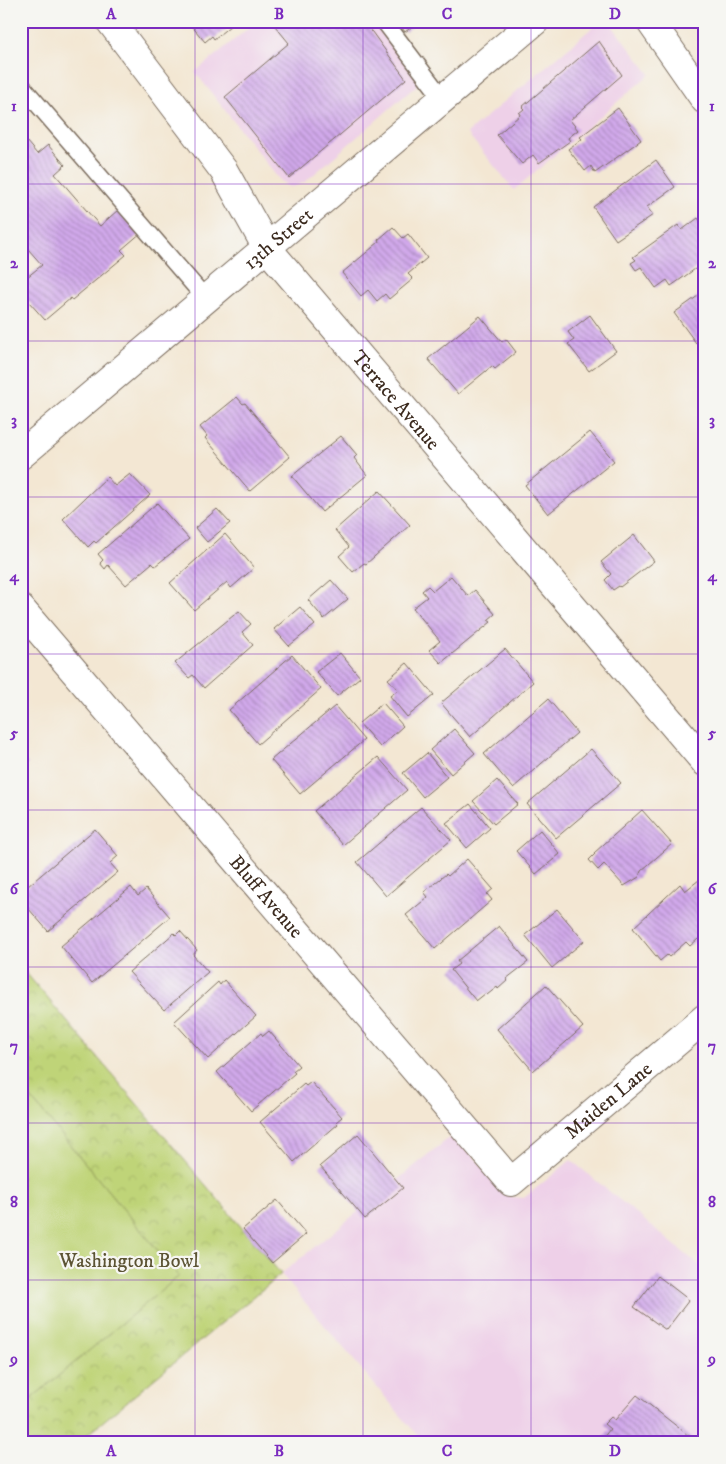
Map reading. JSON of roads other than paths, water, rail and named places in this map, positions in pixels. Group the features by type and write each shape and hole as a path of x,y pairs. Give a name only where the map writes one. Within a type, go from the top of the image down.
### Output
{"street":[{"name":"Terrace Avenue","path":"110,21 224,170 267,248 705,762"},
{"name":"13th Street","path":"21,455 535,21"},
{"path":"650,21 705,100"},
{"name":"Bluff Avenue","path":"21,609 511,1182"},
{"name":"Maiden Lane","path":"511,1182 705,1018"}],"lane":[{"path":"384,21 443,99"},
{"path":"21,85 206,299"}],"park label":[{"name":"Washington Bowl","path":"129,1260"}]}
